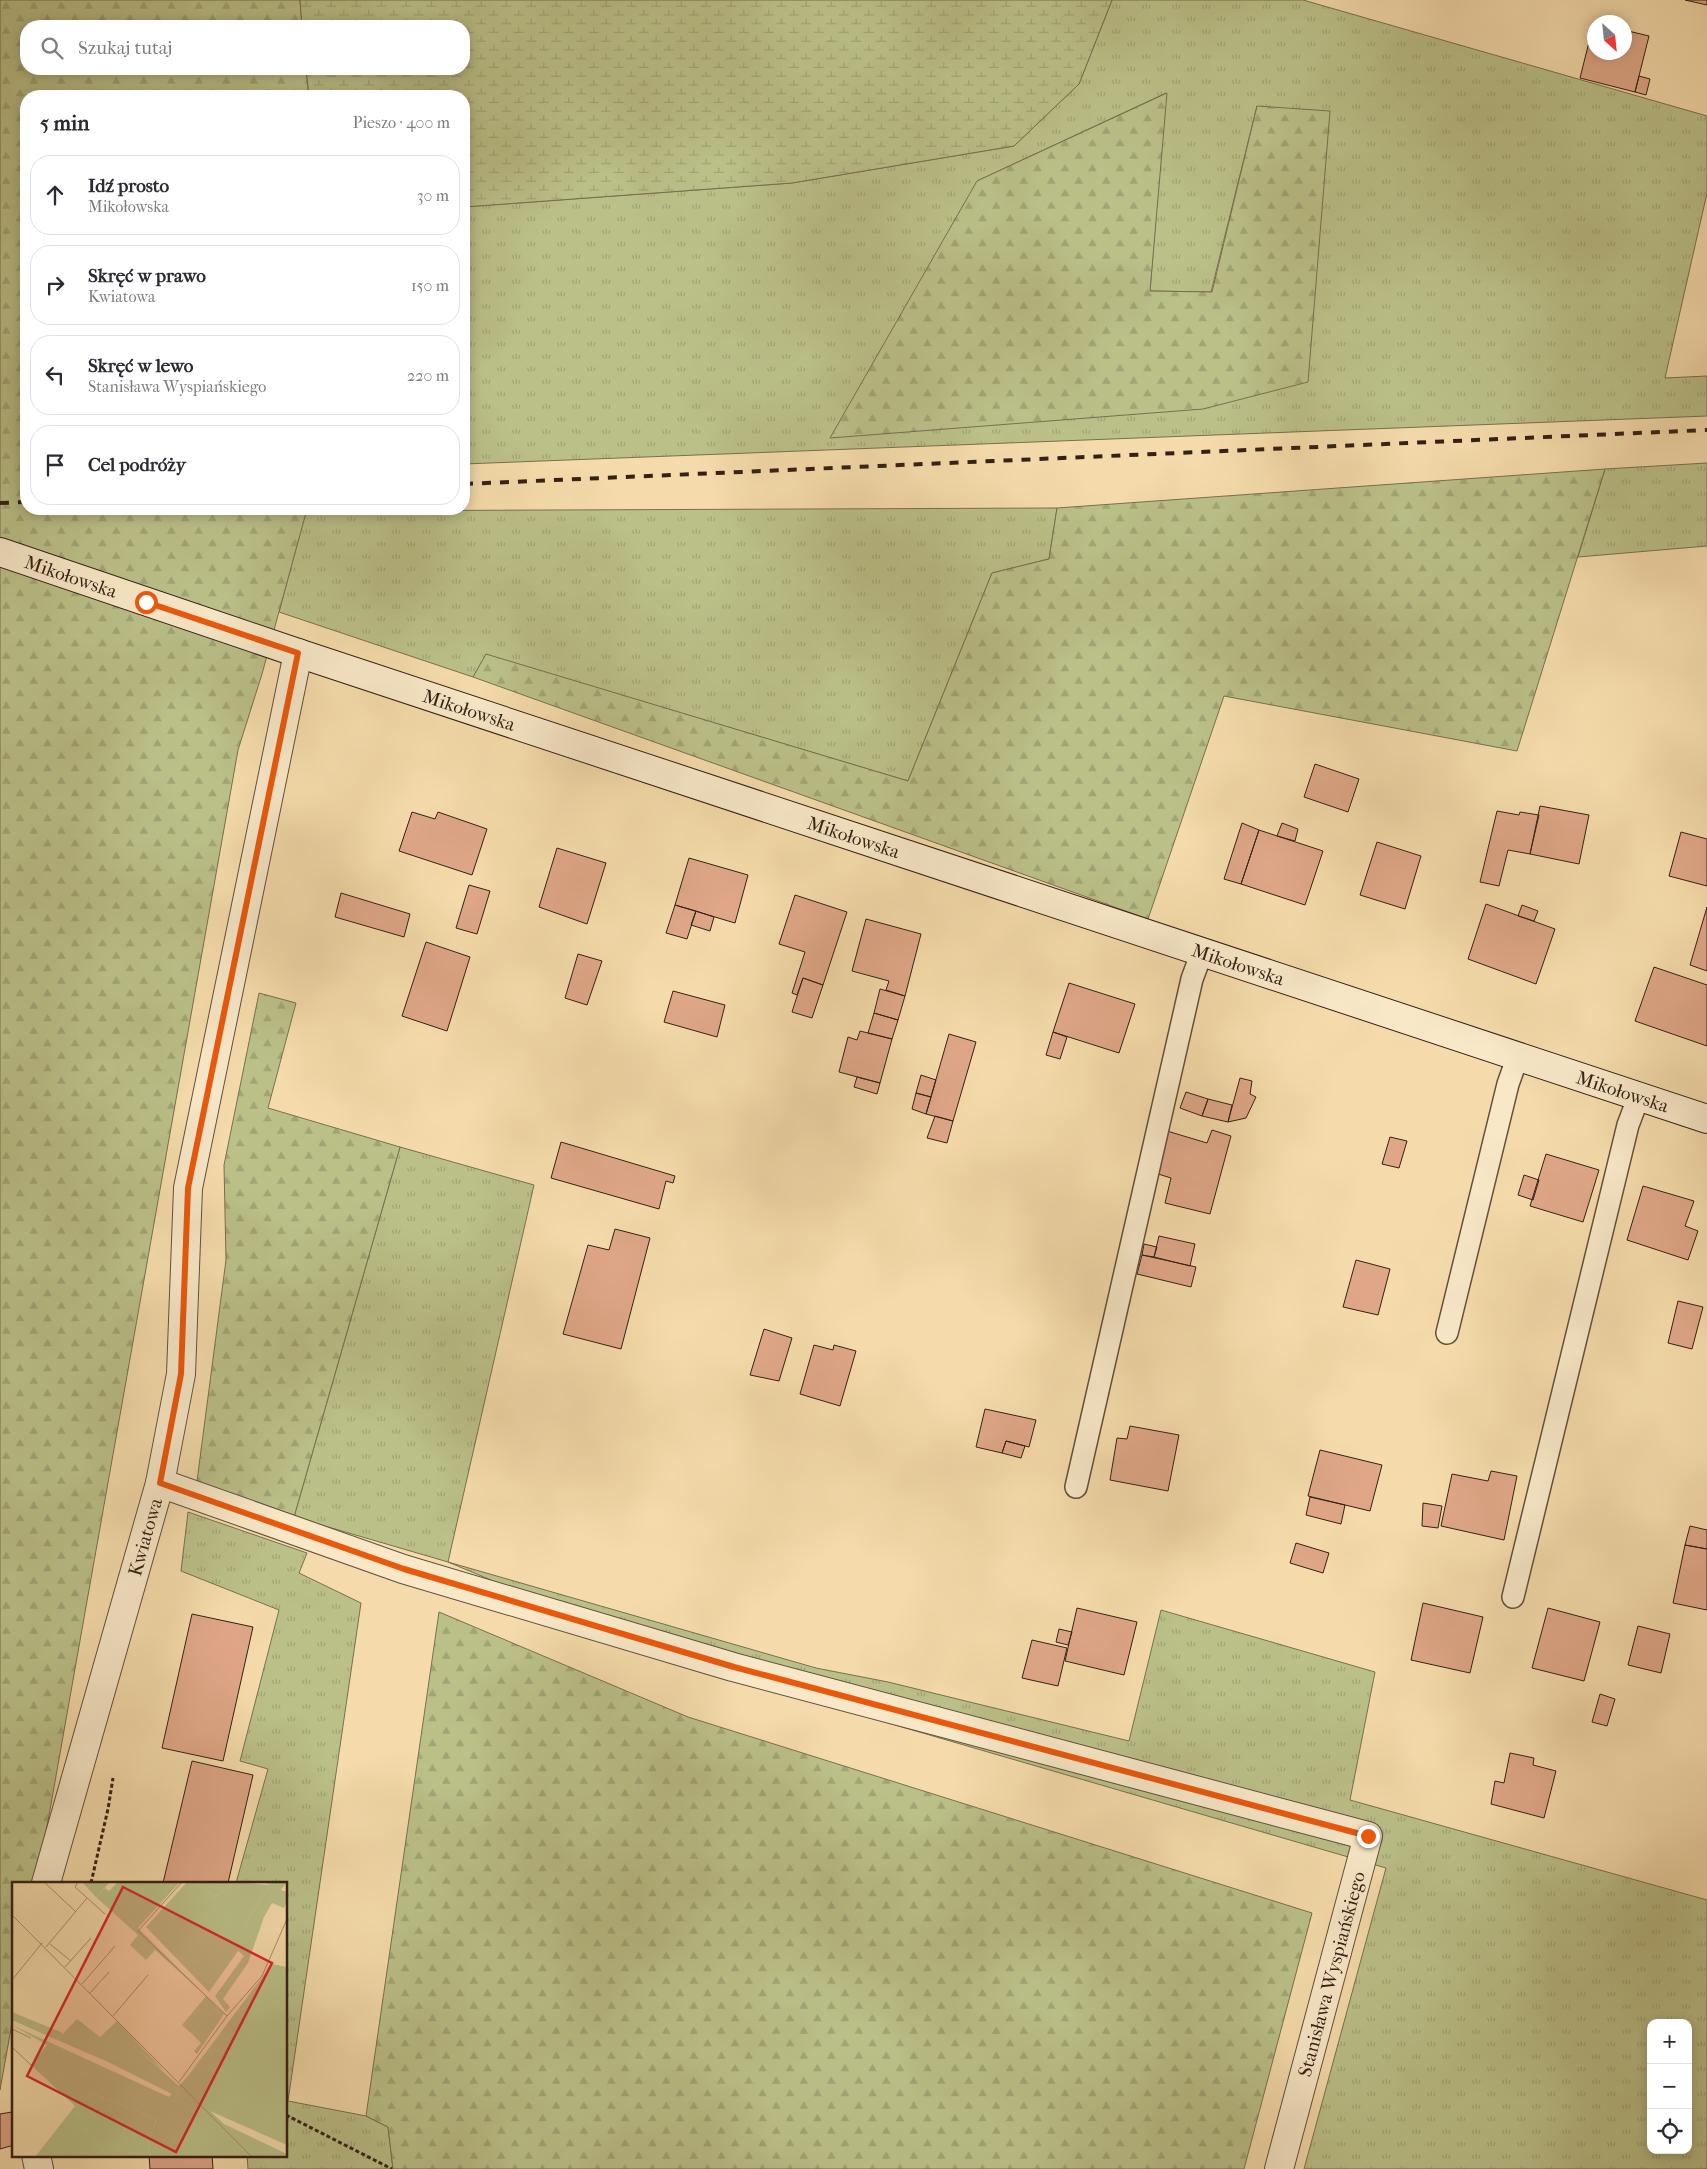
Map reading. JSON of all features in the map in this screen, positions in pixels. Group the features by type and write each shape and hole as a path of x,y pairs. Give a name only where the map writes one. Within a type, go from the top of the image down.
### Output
{"street":[{"name":"Mikołowska","path":"0,552 298,653 1707,1119"},
{"name":"Kwiatowa","path":"46,1882 160,1483 181,1374 188,1188 298,653"},
{"name":"Stanisława Wyspiańskiego","path":"160,1483 404,1569 724,1664 1368,1836 1279,2169"},
{"path":"36,2156 39,2169"}],"lane":[{"path":"1076,1487 1192,979 1202,952"},
{"path":"1448,1333 1508,1084 1518,1056"},
{"path":"1513,1597 1628,1125 1639,1096"}],"path":[{"path":"90,1882 108,1809 114,1775"},
{"path":"288,2116 392,2169"}],"green space":[{"path":"0,0 300,0 302,20 20,20 20,75 307,75 308,90 20,90 20,515 305,515 262,674 238,750 37,1882 12,1882 12,2023 0,2090"},
{"path":"300,0 1112,0 1079,84 1014,146 792,183 470,207 470,90 308,90 307,75 470,75 470,20 302,20"},
{"path":"1112,0 1303,0 1707,116 1707,193 1665,378 1707,376 1707,416 470,464 470,207 792,183 1014,146 1079,84","holes":["1166,93 1150,291 1211,292 1257,106 1203,409 977,181"]},
{"path":"1167,93 1150,291 1212,292 1257,106 1330,111 1308,382 1203,409 830,438 977,181"},
{"path":"1707,463 1707,546 1578,557 1605,469"},
{"path":"1605,469 1517,751 1224,696 1148,919 473,677 486,654 908,781 992,573 1049,559 1057,508"},
{"path":"1057,508 1049,559 992,573 908,781 486,655 473,677 279,612 305,515 470,515 470,510"},
{"path":"259,993 296,1003 268,1108 400,1147 294,1517 197,1481 226,1260 224,1165"},
{"path":"400,1147 534,1185 448,1562 294,1517"},
{"path":"188,1512 307,1553 299,1573 361,1603 288,2101 288,1882 236,1882 268,1769 240,1761 279,1610 181,1571"},
{"path":"448,1562 816,1668 888,1682 1129,1741 1161,1610 1375,1672 1350,1800 1707,1900 1707,2169 1304,2169 1386,1868 703,1669"},
{"path":"439,1612 688,1717 1312,1913 1244,2169 393,2169 388,2127 366,2116"},
{"path":"288,2101 366,2116 388,2127 393,2169 248,2169 247,2156 288,2156"}],"building":[{"path":"1685,0 1707,0 1707,5"},
{"path":"1632,32 1649,36 1635,92 1580,78 1587,50 1587,60 1632,60"},
{"path":"1639,76 1650,79 1646,95 1635,92"},
{"path":"1315,764 1359,779 1348,812 1304,797"},
{"path":"1540,806 1589,815 1579,864 1530,854"},
{"path":"1497,811 1519,815 1520,812 1539,815 1530,854 1508,850 1499,886 1480,882"},
{"path":"412,812 435,819 438,812 487,829 472,875 399,851"},
{"path":"1242,823 1259,830 1241,884 1224,879"},
{"path":"1282,823 1298,829 1295,841 1277,836"},
{"path":"1259,830 1323,851 1305,905 1241,884"},
{"path":"1681,832 1707,839 1707,886 1669,876"},
{"path":"1377,842 1421,856 1405,909 1360,895"},
{"path":"557,848 606,863 587,924 539,907"},
{"path":"689,858 748,875 735,923 675,905"},
{"path":"469,885 490,891 477,934 456,928"},
{"path":"341,893 410,914 404,937 335,917"},
{"path":"795,895 847,912 823,985 803,978 797,995 792,993 805,952 779,944"},
{"path":"1486,904 1555,929 1536,984 1468,959"},
{"path":"675,905 696,911 687,939 666,933"},
{"path":"1522,905 1538,911 1534,921 1518,916"},
{"path":"1707,907 1707,971 1690,965"},
{"path":"696,911 714,917 710,931 691,925"},
{"path":"866,919 921,934 905,996 886,990 889,981 852,971"},
{"path":"426,942 470,957 447,1031 402,1016"},
{"path":"578,954 602,961 587,1005 565,998"},
{"path":"1654,967 1707,985 1707,1046 1635,1021"},
{"path":"803,978 823,985 812,1018 792,1012"},
{"path":"1069,983 1135,1004 1119,1053 1053,1032"},
{"path":"880,989 905,996 898,1020 874,1013"},
{"path":"673,991 725,1005 717,1037 664,1022"},
{"path":"874,1013 898,1020 892,1039 868,1033"},
{"path":"860,1031 892,1039 880,1083 839,1072 848,1037 857,1040"},
{"path":"1053,1032 1067,1037 1060,1059 1046,1055"},
{"path":"949,1034 976,1042 953,1121 926,1114"},
{"path":"921,1075 936,1080 931,1097 916,1093"},
{"path":"857,1077 880,1083 877,1094 854,1087"},
{"path":"1240,1078 1252,1081 1250,1094 1256,1097 1246,1118 1228,1122"},
{"path":"1186,1092 1208,1099 1202,1116 1180,1108"},
{"path":"916,1093 931,1097 926,1114 912,1109"},
{"path":"1208,1099 1232,1105 1228,1122 1202,1116"},
{"path":"935,1116 953,1121 947,1143 927,1138"},
{"path":"1212,1130 1231,1136 1210,1214 1165,1203 1171,1178 1155,1173 1167,1131 1207,1143"},
{"path":"1390,1137 1407,1141 1399,1168 1382,1164"},
{"path":"561,1142 675,1176 673,1183 666,1181 659,1209 551,1178"},
{"path":"1546,1154 1599,1170 1583,1222 1530,1206"},
{"path":"1524,1175 1539,1180 1533,1200 1518,1195"},
{"path":"1643,1186 1694,1201 1685,1226 1698,1231 1688,1260 1627,1240"},
{"path":"615,1229 650,1238 621,1349 563,1334 588,1245 609,1250"},
{"path":"1159,1236 1195,1244 1190,1266 1154,1257"},
{"path":"1144,1244 1157,1247 1154,1257 1142,1255"},
{"path":"1142,1255 1196,1267 1191,1287 1137,1274"},
{"path":"1356,1260 1390,1269 1378,1315 1343,1307"},
{"path":"1678,1301 1703,1307 1692,1349 1668,1343"},
{"path":"764,1329 792,1338 779,1381 750,1375"},
{"path":"814,1345 833,1350 834,1345 856,1351 840,1406 800,1394"},
{"path":"985,1409 1036,1420 1029,1447 1006,1441 1002,1453 976,1447"},
{"path":"1130,1426 1179,1435 1168,1491 1110,1480 1117,1438 1127,1439"},
{"path":"1006,1441 1025,1446 1021,1458 1002,1453"},
{"path":"1320,1450 1382,1465 1370,1511 1308,1496"},
{"path":"1491,1471 1517,1476 1504,1540 1441,1526 1452,1474 1488,1481"},
{"path":"1310,1497 1345,1505 1341,1524 1306,1515"},
{"path":"1423,1503 1442,1506 1438,1528 1422,1526"},
{"path":"1690,1526 1707,1530 1707,1549 1685,1545"},
{"path":"1296,1543 1329,1553 1323,1573 1290,1563"},
{"path":"1685,1545 1707,1549 1707,1610 1673,1603"},
{"path":"1423,1603 1483,1617 1470,1673 1411,1660"},
{"path":"1077,1608 1137,1622 1124,1675 1065,1661"},
{"path":"1548,1608 1600,1622 1584,1681 1532,1668"},
{"path":"192,1614 253,1627 223,1761 162,1748"},
{"path":"1638,1626 1670,1634 1661,1673 1628,1665"},
{"path":"1059,1629 1072,1632 1068,1645 1056,1642"},
{"path":"1032,1640 1067,1648 1058,1686 1022,1678"},
{"path":"1600,1694 1615,1699 1607,1726 1592,1722"},
{"path":"1510,1753 1534,1758 1533,1765 1556,1771 1544,1818 1491,1804 1495,1781 1504,1783"},
{"path":"192,1761 253,1775 228,1882 163,1882"},
{"path":"12,2112 12,2146 0,2149 0,2114"},
{"path":"149,2156 212,2156 213,2169 150,2169"}],"railway":[{"path":"470,484 1707,430"},
{"path":"0,503 20,502"}],"route":[{"path":"146,602 298,653 188,1188 181,1374 160,1483 404,1569 734,1667 1368,1836"}]}
